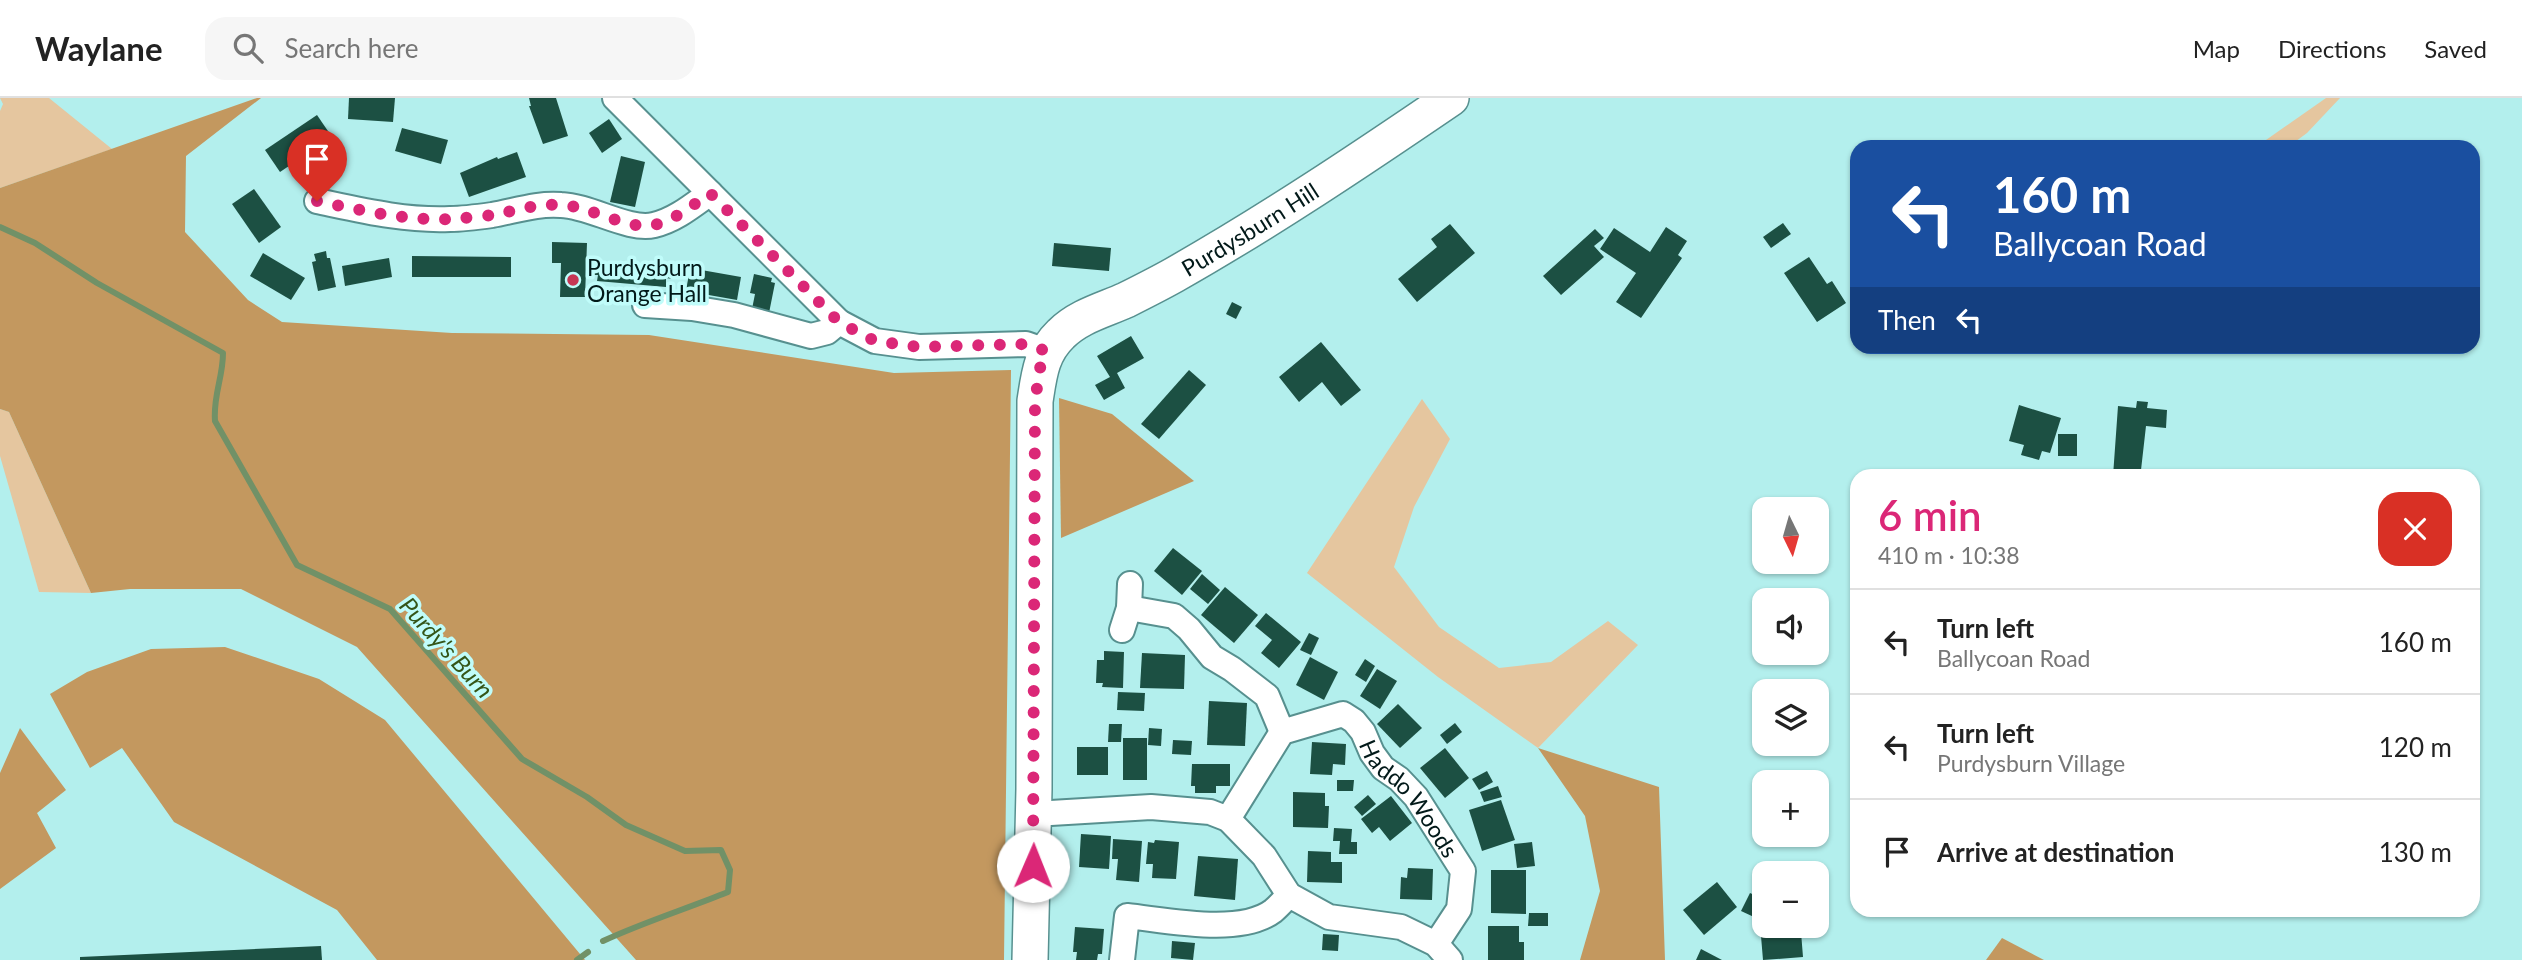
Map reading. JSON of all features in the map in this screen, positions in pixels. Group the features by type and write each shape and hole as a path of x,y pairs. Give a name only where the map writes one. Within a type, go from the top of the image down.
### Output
{"main road":[{"name":"Purdysburn Hill","path":"1046,351 1062,333 1081,319 1128,299 1173,275 1320,187 1451,98"},
{"path":"1030,960 1034,814 1035,401 1040,368 1046,351"}],"street":[{"path":"615,98 839,322 875,341 908,345 1026,344 1046,351"},
{"path":"317,201 404,217 449,219 559,204 608,215 636,226 654,225 679,215 710,193"},
{"path":"645,305 692,308 734,315 811,335 827,332 839,322"},
{"path":"1127,607 1174,616 1189,629 1212,657 1233,669 1267,696 1282,732 1228,819"},
{"name":"Haddo Woods","path":"1282,732 1343,714 1354,721 1363,732 1372,753 1383,768 1399,779 1416,797 1463,871 1459,909 1443,952"},
{"path":"1034,814 1150,807 1210,812 1228,819 1264,856 1289,895 1329,917 1401,927 1443,952"},
{"path":"1122,960 1127,916 1217,924 1248,922 1272,912 1289,895"}],"shaded area":[{"path":"0,98 49,98 112,149 0,188 0,111 3,104"},
{"path":"261,98 186,156 185,232 248,300 282,322 452,333 649,335 894,373 1011,370 1004,960 636,960 357,647 241,589 130,589 91,593 9,412 0,409 0,188"},
{"path":"2326,98 2340,98 2298,140 2266,140"},
{"path":"1059,398 1112,414 1194,481 1061,538"},
{"path":"1422,399 1450,439 1414,507 1394,567 1439,627 1499,668 1551,662 1608,621 1638,645 1538,748 1438,677 1307,573"},
{"path":"0,409 9,412 91,593 39,592 0,456"},
{"path":"225,647 319,679 385,720 585,960 377,960 337,910 174,822 122,748 90,768 50,694 87,672 151,649"},
{"path":"20,728 66,790 37,813 56,848 0,889 0,773"},
{"path":"1538,748 1659,787 1665,960 1580,960 1600,891 1585,816"},
{"path":"2002,938 2044,960 1986,960"}],"building":[{"path":"349,98 395,98 393,122 348,119"},
{"path":"529,98 556,98 568,136 543,144 529,106"},
{"path":"317,115 332,137 280,172 265,150"},
{"path":"609,119 622,139 602,153 589,133"},
{"path":"402,128 448,140 441,164 395,151"},
{"path":"517,152 526,177 469,197 460,173 497,157 498,159"},
{"path":"621,156 645,162 635,207 610,202"},
{"path":"254,189 281,227 259,243 232,204"},
{"path":"1783,223 1791,234 1771,248 1763,237"},
{"path":"1450,224 1475,253 1417,302 1398,279 1437,247 1431,239"},
{"path":"1666,227 1687,241 1678,255 1682,258 1641,318 1616,302 1636,273 1600,249 1614,228 1650,252"},
{"path":"1595,229 1604,238 1594,246 1604,257 1561,295 1543,276"},
{"name":"Purdysburn Orange Hall","path":"552,242 587,243 585,297 560,297 561,263 552,263"},
{"path":"1054,243 1111,248 1109,271 1052,266"},
{"path":"326,251 336,287 318,291 312,262 316,261 314,254"},
{"path":"263,253 305,278 291,300 250,276"},
{"path":"412,256 511,257 511,277 412,277"},
{"path":"1809,257 1827,284 1832,281 1846,303 1817,322 1784,273"},
{"path":"389,258 392,277 345,286 342,266"},
{"path":"591,263 674,268 673,279 666,278 666,287 597,281 598,275 590,275"},
{"path":"690,268 741,277 737,300 686,291"},
{"path":"754,274 772,278 771,282 775,283 769,313 752,309 755,294 750,293"},
{"path":"1232,302 1242,307 1236,319 1226,314"},
{"path":"1131,336 1144,358 1117,373 1125,388 1104,400 1095,385 1110,377 1097,356"},
{"path":"1321,342 1361,390 1341,406 1322,382 1299,402 1279,377"},
{"path":"1189,370 1206,385 1159,439 1141,424"},
{"path":"2137,401 2148,402 2147,408 2167,410 2166,428 2146,426 2141,469 2114,469 2118,406 2136,408"},
{"path":"2019,405 2061,418 2050,453 2042,451 2039,460 2021,455 2024,445 2009,441"},
{"path":"2058,434 2077,434 2077,456 2058,456"},
{"path":"1173,548 1202,571 1182,595 1154,571"},
{"path":"1202,574 1220,590 1208,604 1190,589"},
{"path":"1225,587 1258,615 1234,643 1201,615"},
{"path":"1266,613 1301,642 1279,668 1261,653 1272,640 1255,626"},
{"path":"1309,633 1319,638 1311,655 1300,650"},
{"path":"1104,651 1124,652 1123,688 1102,687 1103,683 1096,683 1097,660 1104,660"},
{"path":"1142,653 1185,655 1184,689 1140,688"},
{"path":"1310,657 1338,672 1324,700 1296,685"},
{"path":"1365,659 1375,666 1366,682 1355,675"},
{"path":"1377,669 1397,681 1380,709 1360,696"},
{"path":"1118,692 1145,693 1144,711 1117,710"},
{"path":"1209,701 1247,703 1245,746 1207,745"},
{"path":"1398,704 1422,728 1400,748 1377,724"},
{"path":"1455,723 1462,732 1447,744 1440,735"},
{"path":"1109,724 1122,724 1121,742 1108,742"},
{"path":"1149,728 1162,729 1161,746 1148,745"},
{"path":"1123,738 1147,738 1147,780 1123,780"},
{"path":"1173,740 1192,741 1191,755 1172,754"},
{"path":"1312,742 1346,744 1345,765 1333,764 1332,775 1310,774"},
{"path":"1077,747 1108,747 1108,775 1077,775"},
{"path":"1445,748 1469,778 1445,798 1420,768"},
{"path":"1192,764 1230,764 1230,786 1216,786 1216,793 1195,793 1195,786 1191,786"},
{"path":"1487,771 1493,782 1479,790 1472,779"},
{"path":"1337,780 1354,780 1353,791 1337,791"},
{"path":"1498,786 1502,797 1484,802 1480,792"},
{"path":"1293,792 1325,793 1325,806 1329,806 1328,828 1293,827"},
{"path":"1368,795 1376,804 1362,816 1354,807"},
{"path":"1391,796 1412,823 1390,841 1379,827 1372,833 1361,819"},
{"path":"1501,800 1515,840 1482,851 1469,810"},
{"path":"1334,828 1352,829 1351,842 1357,842 1357,854 1339,854 1340,841 1333,841"},
{"path":"1081,834 1111,836 1109,869 1079,867"},
{"path":"1113,839 1142,841 1139,882 1116,880 1118,859 1112,859"},
{"path":"1155,840 1179,842 1176,879 1152,878 1153,864 1146,864 1148,842 1154,843"},
{"path":"1532,842 1535,866 1517,868 1514,844"},
{"path":"1308,851 1331,852 1331,862 1342,862 1342,883 1307,882"},
{"path":"1198,856 1238,859 1235,900 1194,896"},
{"path":"1408,868 1433,869 1432,900 1400,899 1401,877 1407,878"},
{"path":"1491,870 1526,870 1526,914 1491,913"},
{"path":"1717,882 1737,907 1704,935 1683,910"},
{"path":"1750,893 1752,894 1752,916 1741,911"},
{"path":"1529,913 1548,913 1548,926 1528,926"},
{"path":"1488,926 1519,926 1519,942 1524,942 1524,960 1488,960"},
{"path":"1075,927 1104,929 1102,954 1098,954 1097,960 1076,960 1077,952 1073,952"},
{"path":"1323,934 1339,935 1338,951 1322,950"},
{"path":"1761,938 1801,938 1803,957 1763,960"},
{"path":"1172,941 1195,943 1193,960 1171,958"},
{"path":"321,946 322,960 80,960 80,957"},
{"path":"1701,949 1722,960 1696,960"}],"waterway":[{"name":"Purdy's Burn","path":"0,227 35,243 97,283 223,353 215,403 215,421 297,565 390,609 522,759 587,797 626,825 685,851 721,850 730,870 728,892 603,941"},
{"name":"Purdy's Burn","path":"577,960 588,952"}],"place":[{"name":"Purdysburn Orange Hall","path":"573,280"}],"route":[{"path":"317,201 404,217 449,219 559,204 608,215 636,226 654,225 679,215 710,193 839,322 875,341 919,347 1026,344 1046,351 1040,368 1035,401 1033,866"}]}
